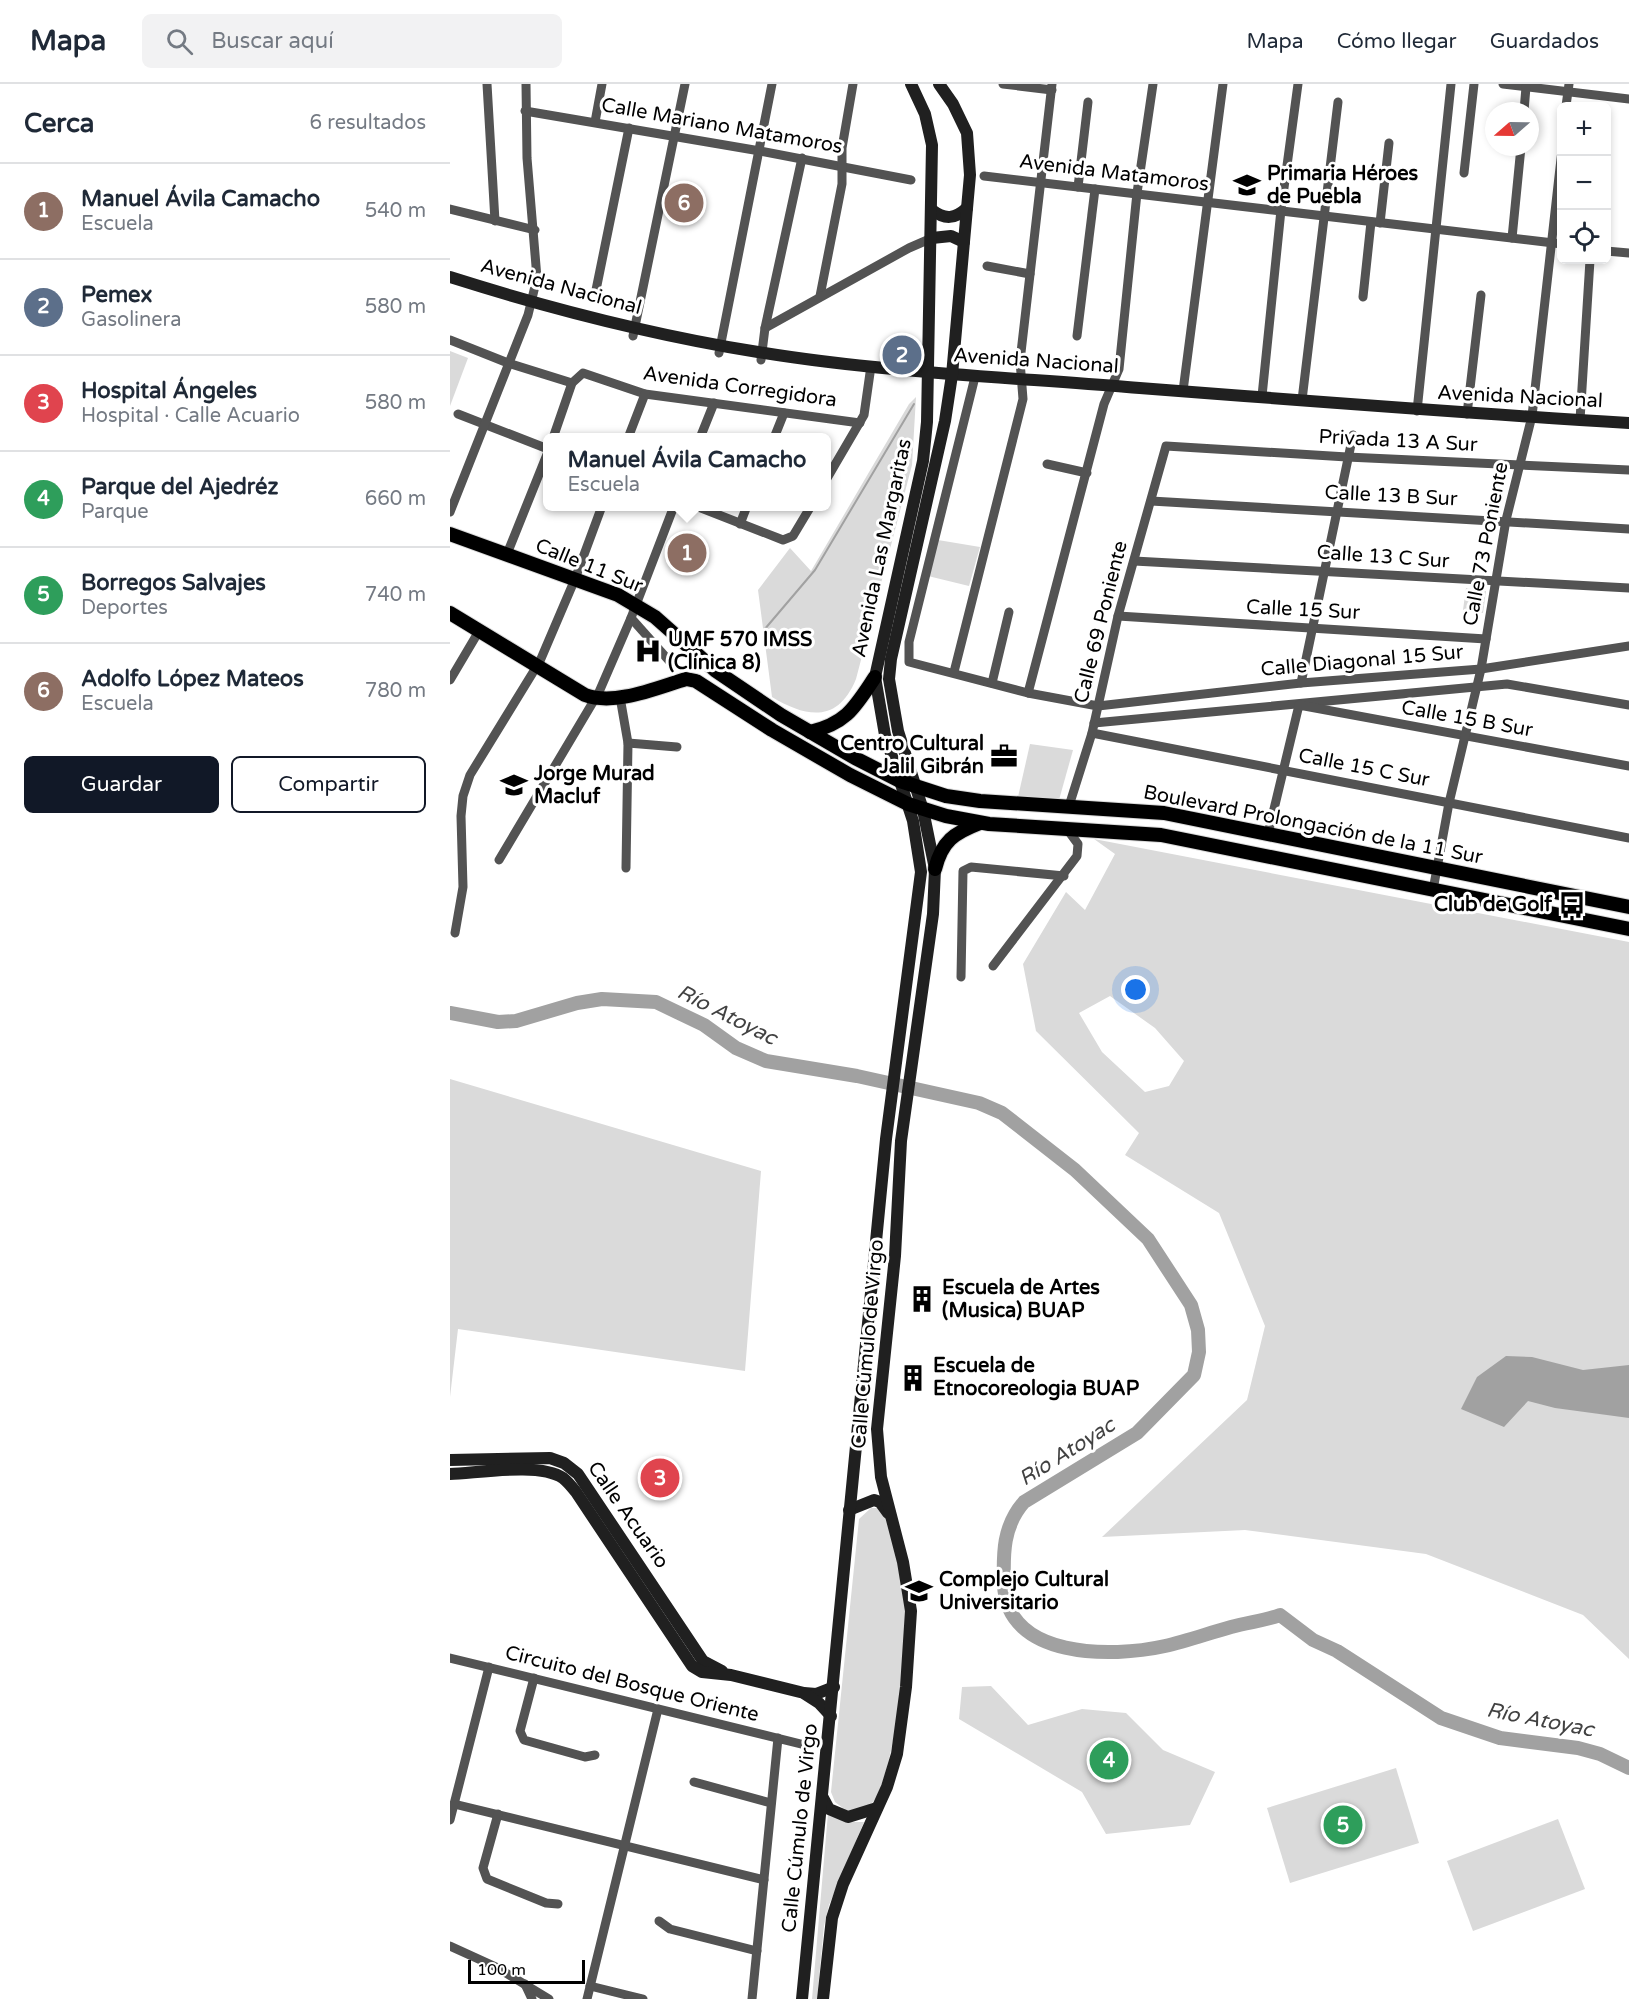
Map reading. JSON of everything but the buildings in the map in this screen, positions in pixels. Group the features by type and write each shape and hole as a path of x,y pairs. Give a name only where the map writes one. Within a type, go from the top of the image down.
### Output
{"main road":[{"name":"Avenida Las Margaritas","path":"908,804 885,735 875,677 923,461 929,376 932,210 929,129 911,84"},
{"name":"Avenida Las Margaritas","path":"916,786 898,731 889,679 891,659 938,461 952,375 970,175 967,133 954,104 939,84"},
{"path":"932,210 942,217 951,217 967,208"},
{"path":"932,238 951,236 964,242"},
{"name":"Avenida Nacional","path":"450,276 531,306"},
{"name":"Avenida Nacional","path":"450,284 634,332 761,356 871,370 929,376 952,375 1262,396 1417,411 1629,423"},
{"name":"Calle 11 Sur","path":"450,534 618,595 634,612 655,617 716,671 810,732 900,781 916,786"},
{"path":"450,613 537,666 597,696 620,697 686,679 696,681 772,730 850,775 923,810"},
{"path":"810,732 831,727 845,718 875,677"},
{"path":"850,775 855,758"},
{"name":"Boulevard Prolongación de la 11 Sur","path":"916,786 946,796 980,801 1164,813 1629,907"},
{"name":"Calle Cúmulo de Virgo","path":"823,1999 832,1918 847,1875 877,1808 897,1754 906,1687 911,1611 894,1525 877,1457 881,1389 896,1256 901,1141 933,914 935,869 916,786"},
{"name":"Calle Cúmulo de Virgo","path":"803,1999 886,1139 900,1017 921,872 918,844 908,804"},
{"name":"Boulevard Prolongación de la 11 Sur","path":"923,810 980,823 1161,835 1629,929"},
{"path":"935,869 943,845 950,837 980,823"},
{"path":"866,1355 878,1359 881,1389"},
{"name":"Calle Acuario","path":"450,1460 549,1458 564,1463 578,1473 703,1661 731,1675"},
{"name":"Calle Acuario","path":"450,1474 530,1470 545,1471 562,1478 576,1492 688,1662 702,1672 731,1675 804,1693 816,1694 834,1687"},
{"path":"849,1510 874,1500 886,1509 894,1525"},
{"name":"Calle Acuario","path":"804,1693 819,1703 831,1716"},
{"path":"822,1796 829,1809 848,1818 877,1808"}],"street":[{"path":"487,84 495,221"},
{"path":"450,512 531,306 537,267 525,84"},
{"path":"595,122 602,84"},
{"path":"634,332 685,84"},
{"path":"720,349 772,84"},
{"path":"820,296 842,184 842,148 853,84"},
{"path":"954,672 1023,399 1020,361 1052,87 1003,84"},
{"path":"1029,693 1087,473 1119,369 1137,193 1153,84"},
{"path":"1183,391 1223,84"},
{"path":"1262,396 1281,210 1298,84"},
{"path":"1417,411 1451,84"},
{"path":"1464,173 1474,84"},
{"path":"1503,84 1568,88 1629,99"},
{"path":"1525,102 1526,87"},
{"path":"1078,187 1088,102"},
{"path":"1302,400 1338,102"},
{"name":"Calle Mariano Matamoros","path":"525,111 802,158 911,180"},
{"path":"596,290 629,128"},
{"path":"1363,297 1389,143"},
{"path":"1512,238 1520,156"},
{"name":"Calle 73 Poniente","path":"1433,890 1449,803 1486,639 1506,519 1532,416 1561,156"},
{"path":"761,356 802,158"},
{"name":"Avenida Matamoros","path":"984,176 1281,210 1437,231 1557,243"},
{"path":"1077,336 1095,189"},
{"path":"450,210 535,230"},
{"path":"765,328 909,248 932,238"},
{"path":"1611,251 1629,253"},
{"path":"1580,420 1590,264"},
{"path":"987,266 1030,274"},
{"path":"1467,414 1481,294"},
{"name":"Avenida Corregidora","path":"450,340 508,363 572,383 583,373 645,394 860,423"},
{"path":"831,472 860,423 867,406 871,370"},
{"name":"Calle Diagonal 15 Sur","path":"975,377 909,642 909,662 1029,693 1098,706 1300,683 1480,669 1629,646"},
{"path":"555,433 572,383"},
{"path":"630,433 645,394"},
{"path":"702,433 714,403"},
{"path":"776,433 784,413"},
{"path":"458,414 543,449"},
{"path":"1300,683 1314,629 1353,435"},
{"name":"Privada 13 A Sur","path":"1166,446 1347,458 1629,470"},
{"name":"Calle 69 Poniente","path":"1070,806 1092,733 1118,616 1166,446"},
{"path":"507,554 543,464"},
{"path":"1047,464 1087,473"},
{"name":"Calle 13 B Sur","path":"1151,501 1506,519 1629,528"},
{"path":"455,933 463,887 463,796 470,775 537,666 575,579 600,511"},
{"path":"499,860 597,696 634,612 672,511"},
{"path":"706,511 789,539 808,511"},
{"path":"740,524 745,511"},
{"name":"Calle 13 C Sur","path":"1134,561 1629,588"},
{"path":"634,612 672,664"},
{"path":"992,683 1009,612"},
{"name":"Calle 15 Sur","path":"1118,616 1486,639"},
{"path":"450,680 479,631"},
{"name":"Calle Diagonal 15 Sur","path":"1094,723 1513,684 1629,705"},
{"path":"620,697 628,743 626,868"},
{"path":"1268,834 1299,705"},
{"name":"Calle 15 B Sur","path":"1299,705 1629,766"},
{"name":"Calle 15 C Sur","path":"1092,733 1629,838"},
{"path":"628,743 677,747"},
{"path":"993,966 1064,876 1078,851 1078,844 1067,829"},
{"path":"961,977 963,872 971,867 1064,876"},
{"name":"Circuito del Bosque Oriente","path":"450,1658 805,1745"},
{"path":"450,1820 489,1667"},
{"path":"534,1678 520,1731 524,1740 585,1757 595,1755"},
{"path":"586,1999 658,1709"},
{"path":"752,1999 778,1738"},
{"path":"694,1782 771,1803"},
{"path":"454,1804 764,1880"},
{"path":"498,1814 483,1868 487,1879 546,1903 558,1904"},
{"path":"659,1921 670,1929 757,1951"},
{"path":"450,1946 525,1984 549,1999"},
{"path":"525,1984 532,1999"},
{"path":"591,1986 643,1999"}],"shaded area":[{"path":"450,351 468,358 450,406"},
{"path":"916,397 912,465 856,679 849,693 831,710 809,712 797,709 772,697 758,590 790,548 811,571 909,404"},
{"path":"938,540 980,547 969,586 928,576"},
{"path":"1466,588 1486,591 1483,613 1463,610"},
{"path":"1030,744 1073,750 1059,800 1018,797"},
{"path":"1094,839 1629,942 1629,1659 1583,1615 1426,1554 1245,1530 1102,1537 1247,1400 1265,1326 1219,1213 1125,1155 1139,1133 1036,1031 1023,964 1066,892 1085,910 1115,854","holes":["1110,996 1155,1028 1184,1061 1169,1086 1145,1092 1102,1052 1079,1013"]},
{"path":"450,1079 761,1171 745,1371 458,1329 450,1397"},
{"path":"1506,1356 1532,1357 1583,1370 1629,1365 1629,1418 1555,1408 1528,1401 1504,1427 1461,1409 1477,1377"},
{"path":"871,1508 880,1508 887,1516 901,1576 905,1615 903,1671 894,1734 881,1786 871,1805 848,1812 835,1802 831,1792 859,1519"},
{"path":"991,1686 1028,1725 1082,1709 1126,1713 1163,1750 1215,1772 1190,1825 1106,1834 1082,1792 959,1719 962,1687"},
{"path":"1396,1768 1419,1843 1290,1883 1267,1808"},
{"path":"828,1813 851,1822 864,1822 829,1905 824,1926 817,1999 812,1999"},
{"path":"1558,1819 1585,1889 1473,1931 1447,1861"}],"waterway":[{"path":"764,630 815,570 914,404"},
{"name":"Río Atoyac","path":"450,1013 498,1022 516,1021 577,1003 602,999 656,1002 704,1025 736,1048 766,1061 857,1076 979,1103 1002,1113 1075,1170 1148,1239 1191,1305 1198,1330 1199,1352 1194,1375 1137,1433 1024,1502 1017,1511 1006,1540 1004,1584 1009,1609 1023,1627 1042,1640 1065,1648 1118,1652 1165,1646 1280,1615 1313,1640 1337,1651 1441,1718 1500,1738 1578,1748 1600,1754 1629,1768"}],"place":[{"name":"Primaria Héroes de Puebla","path":"1247,185"},
{"name":"Adolfo López Mateos","path":"684,203"},
{"name":"Pemex","path":"902,355"},
{"name":"Manuel Ávila Camacho","path":"687,553"},
{"name":"UMF 570 IMSS (Clínica 8)","path":"648,651"},
{"name":"Centro Cultural Jalil Gibrán","path":"1004,756"},
{"name":"Jorge Murad Macluf","path":"514,785"},
{"name":"Club de Golf","path":"1572,905"},
{"name":"Escuela de Artes (Musica) BUAP","path":"922,1299"},
{"name":"Escuela de Etnocoreologia BUAP","path":"913,1378"},
{"name":"Hospital Ángeles","path":"660,1478"},
{"name":"Complejo Cultural Universitario","path":"919,1591"},
{"name":"Parque del Ajedréz","path":"1109,1760"},
{"name":"Borregos Salvajes","path":"1343,1825"}]}
